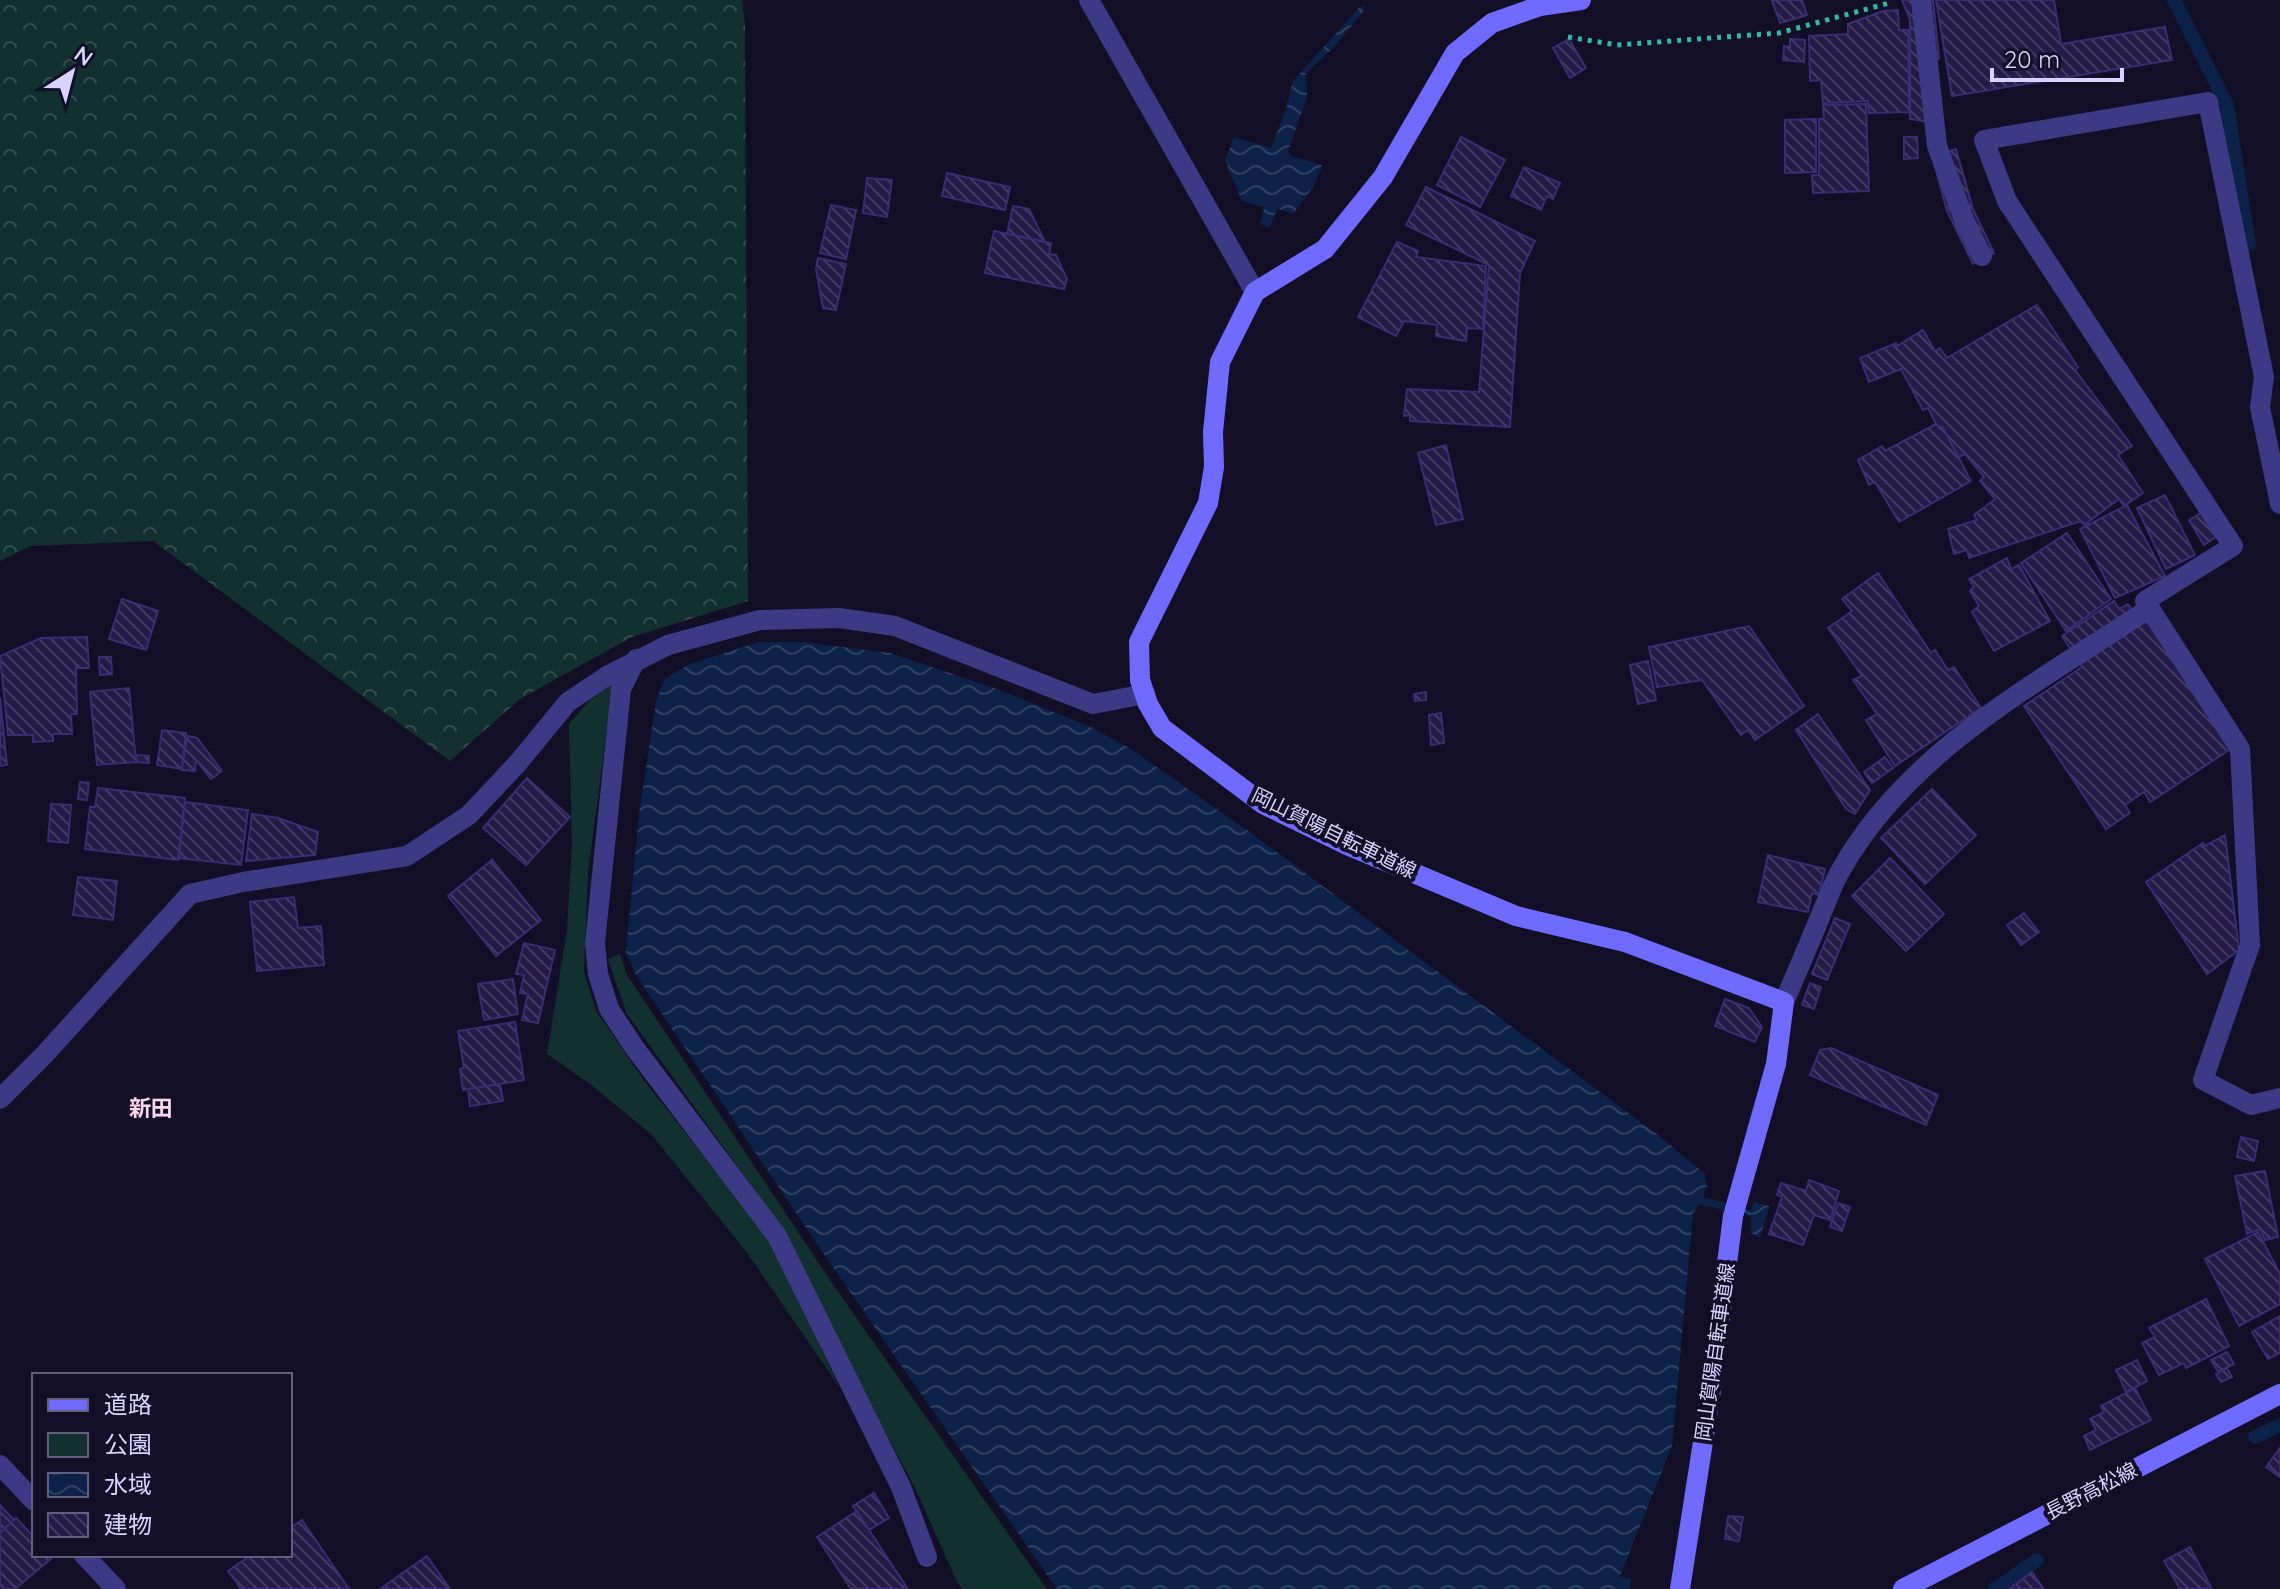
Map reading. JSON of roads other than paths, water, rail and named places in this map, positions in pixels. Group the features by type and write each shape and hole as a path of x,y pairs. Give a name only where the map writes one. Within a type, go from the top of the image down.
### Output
{"main road":[{"path":"1255,292 1325,249 1383,177 1455,53 1492,23 1540,6 1581,0"},
{"name":"岡山賀陽自転車道線","path":"1255,292 1220,362 1213,432 1214,467 1208,503 1139,642 1140,680 1162,728 1263,804 1347,845 1516,916 1625,942 1784,1002 1776,1064 1735,1210 1681,1587"},
{"name":"長野高松線","path":"1903,1589 2280,1394"}],"street":[{"path":"1089,0 1255,292"},
{"path":"1921,0 1937,146 1966,225 1982,256"},
{"path":"2280,504 2260,407 2264,377 2208,102 1984,140 2007,201 2233,546 2145,601 2240,749 2250,945 2203,1080 2251,1105 2280,1098"},
{"path":"1784,1002 1840,870 1866,829 1898,790 1971,728 2150,608"},
{"path":"0,1099 45,1054 190,894 243,882 407,856 469,815 517,764 568,702 636,659 668,645 760,620 839,618 895,626 1093,704 1145,694"},
{"path":"636,659 621,689 595,943 598,974 609,1009 634,1047 777,1236 901,1487 927,1557"},
{"path":"0,1465 32,1499"},
{"path":"86,1557 116,1589"}],"water":[{"path":"1364,6 1363,12 1333,48 1306,73 1307,97 1288,151 1291,156 1322,165 1314,186 1293,214 1277,208 1270,228 1260,224 1264,207 1242,201 1225,160 1234,137 1271,148 1293,81"},
{"path":"759,642 803,642 890,653 1000,690 1093,728 1131,749 1251,833 1658,1135 1704,1173 1707,1185 1703,1197 1751,1210 1754,1202 1769,1206 1760,1238 1751,1233 1751,1216 1699,1204 1693,1213 1672,1446 1620,1576 1631,1579 1630,1589 1057,1589 821,1250 636,975 626,952 639,814 656,702 664,679 690,664"}],"waterway":[{"path":"2174,0 2227,105 2249,244"},
{"path":"2255,1437 2280,1425"},
{"path":"1995,1589 2037,1560"}],"district":[{"name":"新田","path":"151,1108"}]}
